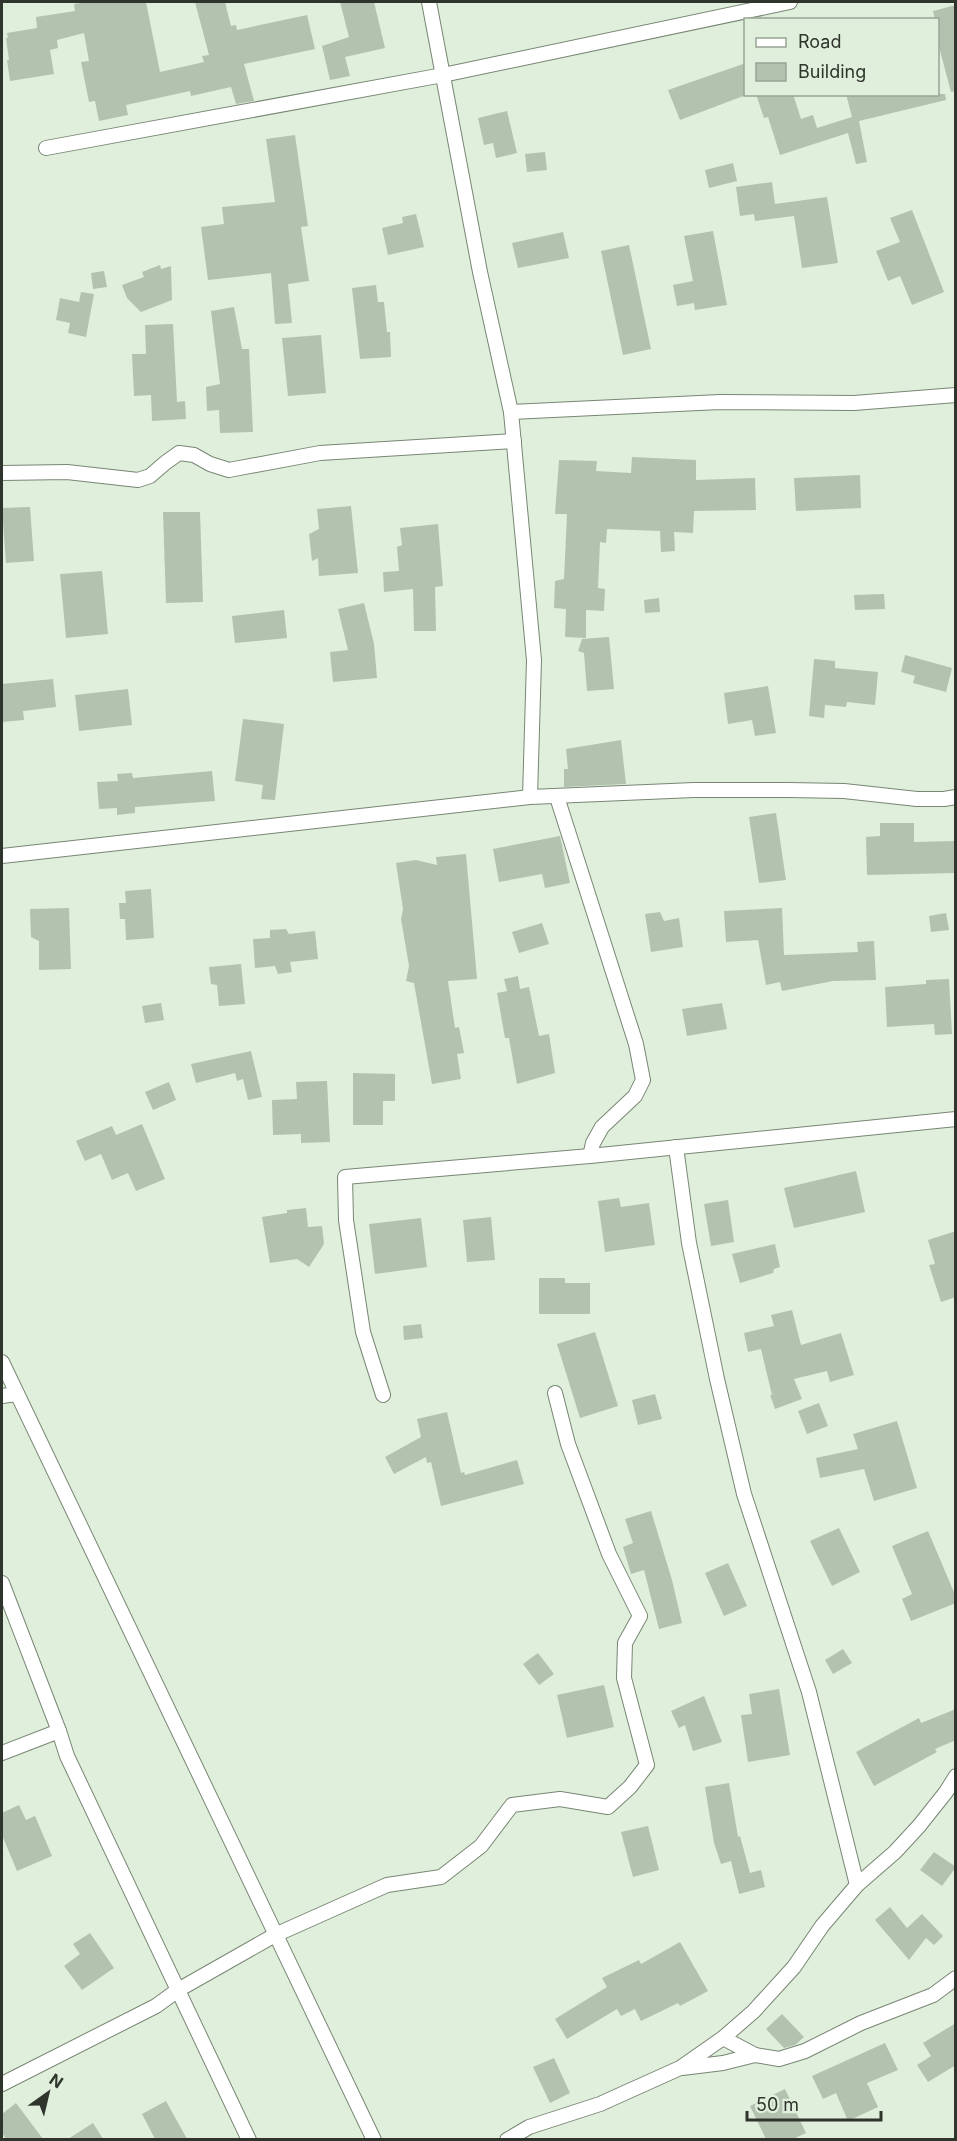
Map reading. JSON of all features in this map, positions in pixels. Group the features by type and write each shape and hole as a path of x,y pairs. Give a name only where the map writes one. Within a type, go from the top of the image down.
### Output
{"street":[{"path":"429,2 478,262 511,412 534,660 530,797"},
{"path":"46,148 443,75 790,2"},
{"path":"511,412 720,402 854,403 956,395"},
{"path":"2,473 68,472 138,480 150,476 179,453 194,455 210,464 229,470 320,453 514,441"},
{"path":"2,856 530,797 694,790 844,791 917,799 956,797"},
{"path":"557,797 636,1044 643,1080 635,1096 602,1127 593,1143 590,1156"},
{"path":"383,1395 363,1332 346,1220 345,1177 676,1148 956,1119"},
{"path":"676,1148 689,1243 744,1494 808,1692 857,1885"},
{"path":"2,1362 374,2139"},
{"path":"2,2084 156,2006 178,1990 275,1935 387,1885 441,1877 481,1846 512,1805 560,1799 608,1807 630,1787 647,1765 624,1678 625,1643 640,1616 609,1554 568,1444 555,1393"},
{"path":"2,1396 17,1394"},
{"path":"2,1583 60,1731 67,1756 249,2139"},
{"path":"2,1753 60,1731"},
{"path":"507,2139 528,2127 600,2104 680,2068 723,2038 754,2011 794,1967 822,1926 857,1885 895,1852 919,1826 956,1776"},
{"path":"723,2038 755,2055 779,2059 805,2051 861,2024 933,1995 956,1978"},
{"path":"680,2068 723,2063 755,2055"}],"building":[{"path":"146,2 160,72 204,62 202,56 209,55 195,2 225,2 231,26 236,25 237,30 307,15 315,49 244,64 254,101 236,104 231,87 191,96 190,91 126,105 128,115 99,121 95,101 89,102 81,62 89,61 84,33 57,40 58,48 50,50 54,74 10,81 7,60 9,60 7,33 37,28 36,17 75,11 74,4"},
{"path":"340,2 374,2 385,48 345,57 350,76 330,80 322,46 349,37"},
{"path":"956,5 956,91 951,92 939,47 939,18 935,18 933,11"},
{"path":"744,64 744,96 680,120 668,90"},
{"path":"939,94 945,94 946,100 859,121 867,162 856,164 848,133 780,155 768,117 764,118 757,96 794,96 801,119 813,115 817,128 852,117 847,96 939,96"},
{"path":"507,111 517,153 496,158 493,143 484,145 478,118"},
{"path":"295,135 308,226 301,227 309,281 288,284 292,323 275,324 271,273 208,280 201,227 224,224 222,207 275,202 266,139"},
{"path":"545,152 547,170 527,172 525,154"},
{"path":"733,163 737,181 709,188 705,170"},
{"path":"772,182 775,204 827,197 838,263 802,268 794,216 755,221 754,214 740,216 736,187"},
{"path":"912,210 944,292 912,305 900,276 888,281 876,251 900,242 890,218"},
{"path":"416,214 424,247 388,255 382,228 403,223 402,217"},
{"path":"713,231 727,305 695,310 694,303 677,306 673,285 693,281 684,236"},
{"path":"563,232 569,258 518,268 512,243"},
{"path":"629,245 651,349 623,355 601,251"},
{"path":"160,265 161,269 171,266 172,300 141,312 127,298 122,285 144,277 142,272"},
{"path":"104,271 107,287 93,289 91,273"},
{"path":"376,285 378,302 384,302 387,332 390,332 391,357 360,359 352,288"},
{"path":"81,292 94,294 86,337 68,333 70,323 56,320 60,298 79,302"},
{"path":"234,307 242,349 249,349 253,432 220,433 219,410 207,411 206,387 220,384 211,311"},
{"path":"173,324 177,402 185,401 186,419 152,421 151,395 134,396 132,354 146,354 145,325"},
{"path":"321,335 326,393 288,396 282,338"},
{"path":"632,457 696,460 696,480 755,478 756,510 694,511 693,533 674,532 675,551 661,552 660,531 607,529 606,543 600,542 598,588 605,589 604,611 586,610 586,638 565,637 566,609 554,608 555,581 564,579 567,514 555,514 559,460 597,461 596,471 631,473"},
{"path":"860,475 861,508 796,511 794,478"},
{"path":"351,506 358,573 319,576 318,558 312,561 309,534 319,529 317,509"},
{"path":"30,507 34,561 6,563 2,508"},
{"path":"163,512 200,512 203,602 166,603"},
{"path":"438,524 443,586 435,587 436,631 414,631 413,589 384,592 383,572 399,571 397,547 402,545 400,528"},
{"path":"102,571 108,634 66,638 60,574"},
{"path":"884,594 885,609 855,610 854,595"},
{"path":"659,598 660,612 645,613 644,600"},
{"path":"364,603 374,644 377,678 333,682 330,652 348,650 338,609"},
{"path":"284,610 287,638 235,643 232,616"},
{"path":"609,637 614,689 587,691 584,653 578,651 582,639"},
{"path":"905,655 952,668 946,692 913,683 915,676 901,672"},
{"path":"814,659 835,661 835,668 878,672 875,705 847,702 846,707 825,705 824,718 809,716"},
{"path":"53,679 56,707 23,711 24,720 2,722 2,684"},
{"path":"768,686 776,733 755,736 752,720 728,724 724,693"},
{"path":"128,689 132,725 79,731 75,695"},
{"path":"243,719 284,724 275,800 261,799 263,785 235,781"},
{"path":"621,740 626,784 564,787 564,769 568,769 566,749"},
{"path":"212,771 215,801 135,807 135,813 117,815 117,808 99,809 97,782 118,781 117,774 132,773 133,778"},
{"path":"776,813 786,880 759,883 749,817"},
{"path":"880,823 914,823 914,842 956,841 956,873 867,875 866,837 880,836"},
{"path":"560,836 570,883 545,888 542,874 499,882 493,849"},
{"path":"466,854 477,979 448,981 455,1028 459,1027 464,1053 457,1054 461,1079 432,1084 414,983 406,981 409,966 401,919 403,909 396,863 416,860 437,865 436,857"},
{"path":"151,889 154,938 126,940 125,919 120,919 119,903 126,903 125,891"},
{"path":"69,908 71,969 39,970 39,941 31,937 30,909"},
{"path":"782,908 784,955 858,952 857,942 874,941 876,980 833,981 782,991 780,982 766,985 758,940 726,942 724,911"},
{"path":"660,912 664,921 679,918 683,947 651,952 645,914"},
{"path":"946,913 949,930 931,932 929,916"},
{"path":"542,923 549,944 519,953 512,932"},
{"path":"286,929 289,934 315,931 318,959 290,962 292,972 278,974 275,966 255,968 253,939 270,938 270,930"},
{"path":"241,964 245,1004 219,1006 217,985 211,984 209,967"},
{"path":"518,976 520,989 529,987 539,1036 549,1034 555,1073 517,1084 509,1038 505,1038 497,993 507,991 504,979"},
{"path":"949,979 952,1034 935,1035 934,1024 887,1027 885,987 926,984 926,980"},
{"path":"161,1003 164,1020 145,1023 142,1006"},
{"path":"722,1003 727,1029 687,1036 682,1009"},
{"path":"251,1051 262,1097 248,1100 243,1079 237,1081 235,1073 196,1083 191,1064"},
{"path":"353,1073 395,1074 395,1101 383,1101 383,1125 353,1125"},
{"path":"327,1081 330,1142 301,1143 301,1134 273,1135 272,1100 297,1099 296,1082"},
{"path":"169,1082 176,1100 153,1110 145,1092"},
{"path":"142,1124 165,1179 136,1191 128,1173 112,1180 101,1154 85,1161 76,1141 112,1126 116,1135"},
{"path":"856,1171 865,1212 794,1228 784,1188"},
{"path":"619,1198 621,1207 649,1203 655,1245 605,1252 598,1201"},
{"path":"728,1200 734,1242 711,1246 704,1204"},
{"path":"306,1208 308,1227 322,1226 324,1244 309,1267 297,1259 270,1263 262,1217 287,1213 287,1210"},
{"path":"491,1217 495,1260 467,1262 463,1220"},
{"path":"421,1218 427,1267 375,1274 369,1224"},
{"path":"956,1231 956,1297 941,1302 929,1265 935,1264 928,1240"},
{"path":"775,1244 780,1267 774,1269 773,1273 740,1283 732,1254"},
{"path":"539,1278 565,1278 565,1283 590,1283 590,1314 539,1314"},
{"path":"792,1310 801,1345 841,1333 854,1375 830,1382 827,1371 794,1379 802,1399 775,1409 761,1349 748,1352 744,1333 774,1326 771,1315"},
{"path":"421,1324 423,1338 404,1340 403,1326"},
{"path":"595,1332 618,1406 580,1418 557,1344"},
{"path":"655,1394 662,1419 638,1425 632,1400"},
{"path":"819,1403 828,1426 807,1434 798,1411"},
{"path":"447,1412 461,1473 464,1472 465,1475 517,1460 524,1484 441,1506 431,1462 427,1463 426,1457 394,1474 385,1457 421,1437 417,1419"},
{"path":"897,1421 917,1488 874,1501 864,1469 820,1478 816,1458 858,1449 853,1434"},
{"path":"651,1511 672,1580 682,1623 659,1629 644,1570 631,1574 623,1547 633,1543 625,1519"},
{"path":"839,1528 860,1572 832,1586 810,1541"},
{"path":"928,1531 956,1597 956,1603 911,1621 902,1599 912,1594 892,1546"},
{"path":"728,1563 747,1606 724,1616 705,1573"},
{"path":"843,1649 852,1663 833,1674 825,1660"},
{"path":"538,1653 554,1674 539,1685 523,1664"},
{"path":"604,1685 614,1727 567,1738 557,1695"},
{"path":"779,1689 790,1755 748,1762 741,1715 752,1714 749,1694"},
{"path":"704,1696 722,1742 693,1751 685,1725 679,1728 671,1711"},
{"path":"956,1709 956,1740 935,1749 937,1752 874,1786 856,1752 919,1718 921,1723"},
{"path":"729,1783 738,1837 740,1836 750,1873 761,1870 765,1887 739,1894 731,1861 721,1864 714,1843 705,1787"},
{"path":"19,1805 26,1820 35,1816 52,1856 17,1871 2,1835 2,1813"},
{"path":"648,1826 659,1870 633,1877 621,1832"},
{"path":"934,1852 956,1867 942,1886 920,1870"},
{"path":"890,1907 907,1928 922,1914 943,1936 934,1945 926,1938 909,1960 875,1920"},
{"path":"90,1933 114,1968 82,1990 64,1966 80,1954 73,1944"},
{"path":"680,1942 708,1991 680,2006 678,2003 641,2021 635,2009 621,2016 617,2009 567,2039 555,2019 607,1987 602,1978 639,1960 641,1964"},
{"path":"782,2014 804,2037 795,2045 784,2048 766,2029"},
{"path":"956,2023 956,2065 928,2082 917,2065 931,2056 923,2043"},
{"path":"885,2043 898,2070 867,2083 878,2107 848,2121 836,2093 823,2099 812,2076"},
{"path":"554,2058 570,2093 550,2103 533,2067"},
{"path":"785,2089 806,2133 793,2139 766,2139 750,2106"},
{"path":"166,2101 187,2139 155,2139 142,2114"},
{"path":"16,2103 43,2139 6,2139 2,2133 2,2114"},
{"path":"93,2123 103,2139 68,2139"}]}
